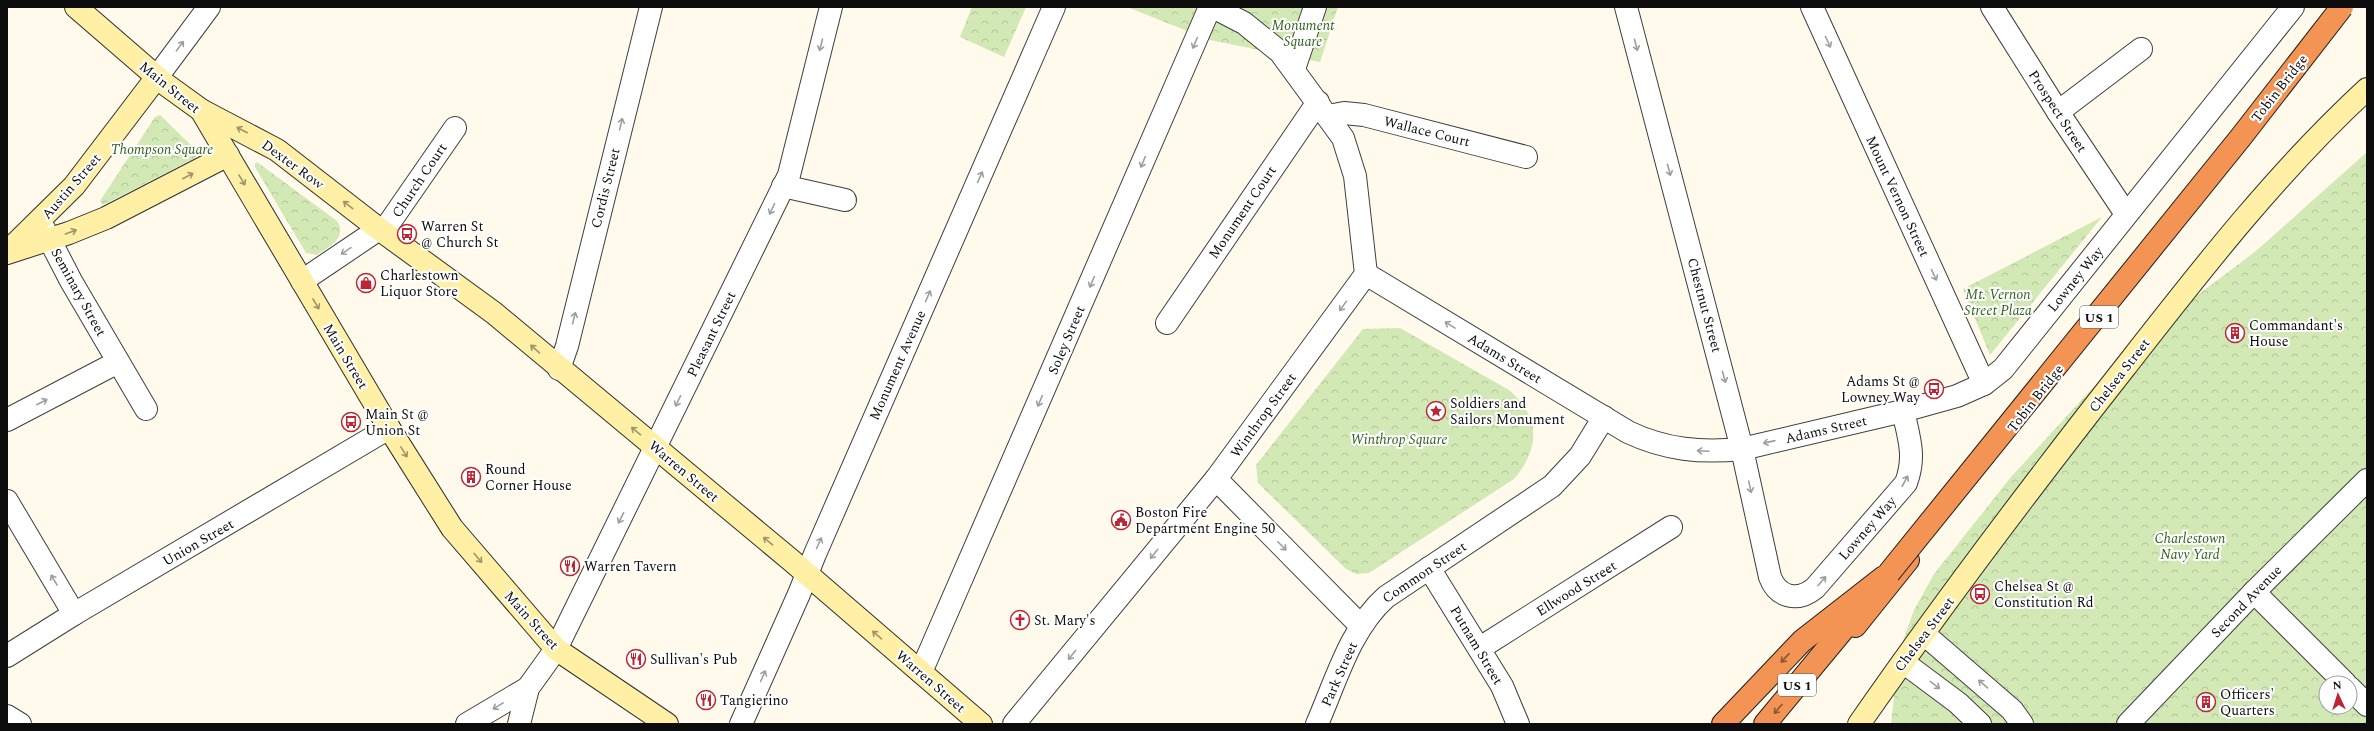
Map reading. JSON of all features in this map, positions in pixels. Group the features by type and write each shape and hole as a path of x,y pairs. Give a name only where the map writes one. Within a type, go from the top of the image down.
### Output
{"highway":[{"name":"Tobin Bridge","path":"1889,573 2241,137 2342,7"},
{"name":"Tobin Bridge","path":"1856,626 2342,7"},
{"path":"1723,724 1802,641 1889,573"},
{"name":"US 1","path":"1765,724 1889,573"}],"main road":[{"name":"Main Street","path":"77,7 157,77 201,110 389,428 452,528 556,649 667,724"},
{"name":"Austin Street","path":"7,252 45,231 83,176 157,77"},
{"name":"Chelsea Street","path":"1859,724 1897,670 2068,440 2226,237 2272,184 2367,89"},
{"name":"Dexter Row","path":"201,110 248,133 277,150 381,231"},
{"path":"45,231 106,218 228,155"},
{"name":"Warren Street","path":"381,231 494,314 559,369 656,447 807,574 981,724"},
{"name":"Chelsea Street","path":"1848,724 1897,670"}],"street":[{"path":"157,77 209,7"},
{"name":"Cordis Street","path":"559,369 567,346 650,7"},
{"name":"Pleasant Street","path":"528,688 556,649 789,175 831,7"},
{"name":"Monument Avenue","path":"741,724 1054,7"},
{"path":"1212,7 1244,23 1263,37 1294,69 1343,138 1352,162 1366,274"},
{"name":"Soley Street","path":"921,672 1212,7"},
{"path":"1294,69 1315,7"},
{"name":"Chestnut Street","path":"1626,7 1742,449 1770,577 1776,589 1788,596"},
{"name":"Mount Vernon Street","path":"1812,7 1984,384"},
{"name":"Prospect Street","path":"1992,7 2058,112 2126,214"},
{"name":"Lowney Way","path":"1788,596 1802,596 1815,588 1906,483 1912,467 1911,446 1903,411 1957,396 1984,384 2003,369 2293,7"},
{"path":"2058,112 2141,49"},
{"name":"Wallace Court","path":"1323,109 1364,115 1526,157"},
{"name":"Monument Court","path":"1167,323 1323,109"},
{"name":"Church Court","path":"381,231 455,128"},
{"path":"783,186 845,200"},
{"name":"Seminary Street","path":"45,231 70,281 146,409"},
{"path":"302,281 381,231"},
{"name":"Adams Street","path":"1366,274 1604,417 1648,441 1668,447 1712,452 1742,449 1903,411"},
{"name":"Winthrop Street","path":"1014,724 1216,479 1366,274"},
{"path":"7,420 118,362"},
{"name":"Common Street","path":"1360,625 1372,610 1386,597 1552,486 1580,456 1604,417"},
{"name":"Union Street","path":"7,656 74,614 389,428"},
{"path":"1216,479 1360,625"},
{"name":"Second Avenue","path":"2128,724 2254,592 2367,480"},
{"path":"7,501 74,614"},
{"name":"Ellwood Street","path":"1480,648 1671,527"},
{"name":"Putnam Street","path":"1429,568 1480,648 1502,686 1518,724"},
{"path":"2254,592 2337,675"},
{"name":"Park Street","path":"1316,724 1360,625"},
{"path":"1924,634 2012,710 2022,724"},
{"path":"1897,670 1958,703 1980,724"},
{"path":"468,724 528,688"},
{"path":"519,724 528,688"},
{"path":"528,688 535,724"},
{"path":"2358,696 2367,705"},
{"path":"7,716 20,724"}],"green space":[{"path":"972,7 1026,7 1004,57 960,37"},
{"name":"Monument Square","path":"1127,7 1338,7 1320,62 1210,40"},
{"name":"Thompson Square","path":"160,115 197,151 195,158 103,205 100,201 155,117"},
{"name":"Charlestown Navy Yard","path":"2367,152 2367,724 1891,724 1899,652 1914,610 1934,574 2011,477 2098,382 2142,337 2256,251"},
{"path":"257,162 337,221 340,227 339,237 332,245 317,255 306,253 255,167"},
{"name":"Mt. Vernon Street Plaza","path":"2102,217 1990,355 1963,289"},
{"name":"Winthrop Square","path":"1400,328 1509,390 1527,411 1532,422 1532,444 1529,456 1514,479 1369,573 1356,574 1346,569 1258,483 1256,465 1363,329"}],"place":[{"name":"Warren St @ Church St","path":"407,234"},
{"name":"Charlestown Liquor Store","path":"366,283"},
{"name":"Commandant's House","path":"2235,333"},
{"name":"Adams St @ Lowney Way","path":"1934,389"},
{"name":"Soldiers and Sailors Monument","path":"1436,411"},
{"name":"Main St @ Union St","path":"351,422"},
{"name":"Round Corner House","path":"471,477"},
{"name":"Boston Fire Department Engine 50","path":"1121,520"},
{"name":"Warren Tavern","path":"570,566"},
{"name":"Chelsea St @ Constitution Rd","path":"1980,594"},
{"name":"St. Mary's","path":"1020,620"},
{"name":"Sullivan's Pub","path":"636,659"},
{"name":"Tangierino","path":"706,700"},
{"name":"Officers' Quarters","path":"2206,702"}]}
